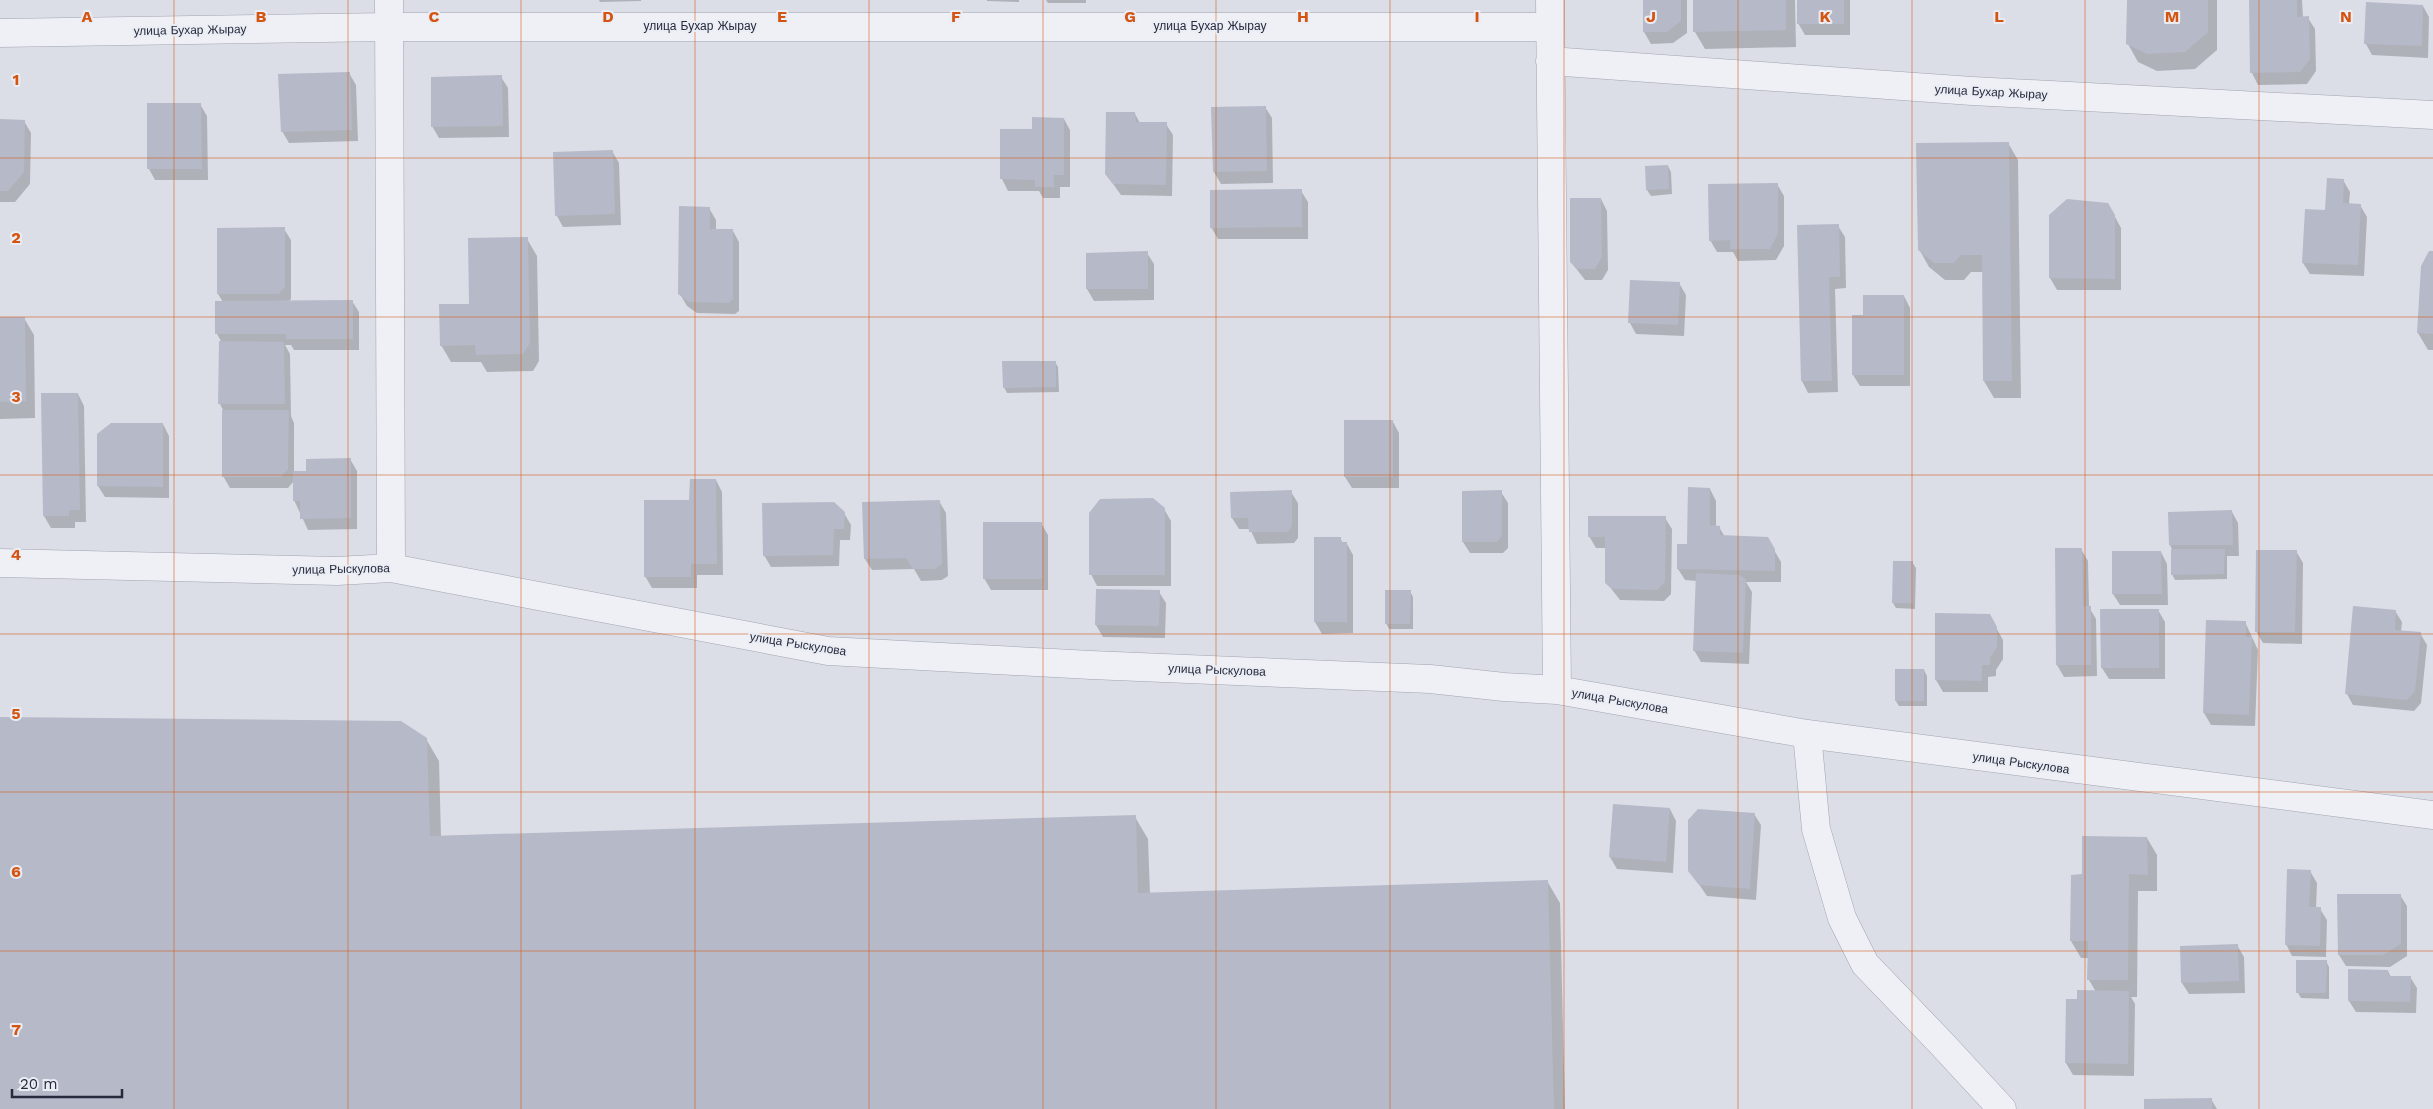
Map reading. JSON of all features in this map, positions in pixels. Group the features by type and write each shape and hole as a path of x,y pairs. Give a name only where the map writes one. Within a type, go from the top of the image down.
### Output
{"street":[{"path":"388,0 391,568"},
{"path":"1550,13 1557,690"},
{"name":"улица Бухар Жырау","path":"0,33 1550,13"},
{"name":"улица Бухар Жырау","path":"1550,61 1972,92 2433,115"},
{"name":"улица Рыскулова","path":"0,563 337,571 391,568 828,651 1091,665 1430,679 1504,687 1557,690 1807,734 2433,815"},
{"path":"1807,734 1816,829 1842,918 1865,964 2002,1109"}],"building":[{"path":"1643,0 1681,0 1681,21 1667,32 1643,32"},
{"path":"1693,0 1786,0 1786,30 1693,32"},
{"path":"1797,0 1844,0 1844,24 1797,24"},
{"path":"2127,0 2208,0 2208,32 2185,52 2147,54 2126,44"},
{"path":"2249,0 2297,0 2297,17 2309,16 2310,59 2300,72 2250,73"},
{"path":"2366,2 2423,5 2422,46 2364,44"},
{"path":"350,72 352,130 281,132 278,74"},
{"path":"502,75 503,126 431,127 431,77"},
{"path":"147,103 201,103 202,169 147,169"},
{"path":"1266,106 1267,171 1213,172 1211,107"},
{"path":"1106,112 1135,112 1136,122 1167,122 1166,185 1113,184 1105,174"},
{"path":"1032,117 1064,118 1064,175 1054,175 1054,187 1035,187 1035,180 1000,179 1000,129 1032,129"},
{"path":"0,119 25,120 24,172 8,191 0,191"},
{"path":"2009,142 2012,381 1983,381 1982,255 1961,255 1954,263 1934,263 1918,250 1916,143"},
{"path":"613,150 615,214 555,216 553,152"},
{"path":"1668,165 1669,189 1646,190 1645,166"},
{"path":"2327,178 2344,179 2343,203 2361,204 2358,265 2302,263 2305,209 2325,210"},
{"path":"1778,183 1778,233 1770,249 1730,249 1730,240 1709,241 1708,184"},
{"path":"1302,189 1302,227 1210,228 1210,190"},
{"path":"1570,198 1601,198 1602,257 1595,269 1577,269 1570,262"},
{"path":"2067,199 2108,203 2115,215 2115,279 2049,278 2049,215"},
{"path":"679,206 710,207 710,229 733,229 733,299 729,303 689,302 678,294"},
{"path":"1839,224 1840,277 1829,277 1832,381 1801,381 1797,225"},
{"path":"285,227 285,287 279,294 217,294 217,228"},
{"path":"528,237 530,343 523,354 476,355 475,345 440,346 439,304 469,304 468,238"},
{"path":"1148,251 1148,289 1086,289 1086,253"},
{"path":"2429,251 2433,251 2433,334 2417,333 2421,266"},
{"path":"1630,280 1680,282 1678,325 1628,323"},
{"path":"1863,295 1904,295 1904,375 1852,375 1852,315 1863,315"},
{"path":"353,300 353,339 286,339 286,334 215,334 215,301"},
{"path":"0,317 25,317 26,401 0,402"},
{"path":"219,341 284,342 285,404 218,404"},
{"path":"1002,361 1056,361 1056,387 1003,388"},
{"path":"41,393 78,393 80,510 69,510 69,516 43,516"},
{"path":"222,410 289,410 288,469 281,477 222,477"},
{"path":"1344,420 1393,420 1393,477 1344,477"},
{"path":"111,423 163,423 163,487 97,486 97,434"},
{"path":"351,458 351,518 300,519 300,501 293,501 293,471 306,471 306,459"},
{"path":"690,479 716,479 717,564 691,564 691,577 644,577 644,500 689,500"},
{"path":"1688,487 1710,488 1710,525 1720,526 1720,535 1768,537 1775,549 1775,571 1677,569 1677,544 1687,544"},
{"path":"1292,490 1292,526 1288,532 1249,532 1248,518 1231,518 1230,492"},
{"path":"1502,490 1502,536 1497,542 1462,542 1462,491"},
{"path":"1153,498 1165,508 1165,575 1089,575 1089,513 1100,499"},
{"path":"940,500 942,564 935,569 913,569 906,558 864,559 862,502"},
{"path":"834,502 845,512 844,529 834,529 833,555 763,556 762,503"},
{"path":"2232,510 2233,545 2169,545 2168,512"},
{"path":"1588,516 1666,516 1665,582 1657,590 1612,589 1605,583 1605,537 1588,537"},
{"path":"983,522 1042,522 1042,579 983,579"},
{"path":"1314,537 1341,537 1341,542 1347,542 1347,622 1314,622"},
{"path":"2055,548 2082,548 2083,606 2091,606 2091,665 2056,665"},
{"path":"2171,549 2225,549 2224,574 2171,575"},
{"path":"2256,550 2297,550 2295,632 2255,632"},
{"path":"2112,551 2161,551 2162,594 2112,594"},
{"path":"1893,561 1913,561 1913,603 1892,603"},
{"path":"1696,573 1739,575 1746,579 1743,653 1693,651"},
{"path":"1096,589 1160,590 1159,626 1095,625"},
{"path":"1385,590 1411,590 1410,624 1385,624"},
{"path":"2353,606 2396,610 2395,630 2421,632 2415,691 2407,700 2345,694"},
{"path":"2100,609 2159,609 2159,668 2101,668"},
{"path":"1935,613 1990,614 1997,627 1997,647 1990,658 1990,665 1982,665 1982,681 1935,680"},
{"path":"2206,620 2246,621 2246,637 2252,637 2249,715 2203,713"},
{"path":"1895,669 1924,669 1924,701 1895,701"},
{"path":"0,717 401,721 427,738 430,836 1136,815 1138,893 1548,880 1554,1109 0,1109"},
{"path":"1613,804 1670,808 1666,862 1609,857"},
{"path":"1698,809 1755,813 1750,889 1699,885 1688,871 1688,820"},
{"path":"2082,836 2147,837 2148,875 2129,874 2128,980 2087,980 2088,941 2070,941 2071,875 2082,874"},
{"path":"2287,869 2311,870 2309,907 2321,907 2320,946 2285,945"},
{"path":"2337,894 2401,894 2401,944 2383,955 2338,955"},
{"path":"2238,944 2239,981 2181,983 2180,946"},
{"path":"2296,960 2327,960 2326,993 2296,993"},
{"path":"2348,969 2388,970 2389,976 2411,976 2410,1002 2348,1001"},
{"path":"2077,990 2129,991 2128,1064 2065,1063 2066,999 2077,999"},
{"path":"2212,1098 2212,1109 2144,1109 2144,1099"}]}
